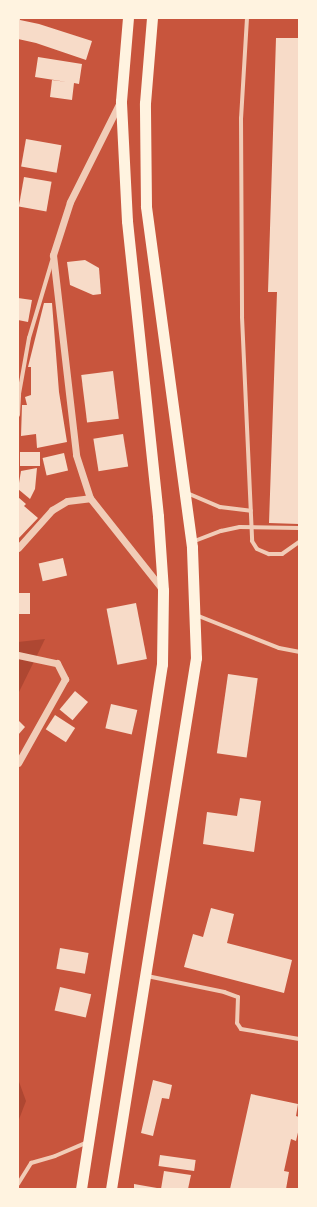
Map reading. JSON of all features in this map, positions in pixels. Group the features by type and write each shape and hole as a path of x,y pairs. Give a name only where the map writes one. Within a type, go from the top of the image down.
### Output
{"highway":[{"path":"81,1189 162,664 163,590 158,516 126,221 121,101 128,18"},
{"path":"111,1189 144,975 196,658 191,542 146,206 144,103 152,18"}],"street":[{"path":"246,18 241,118 242,317 252,541 257,549 269,554 282,554 299,542"},
{"path":"18,415 19,394 29,338 70,202 121,101"},
{"path":"53,255 76,455 90,498 163,590"},
{"path":"184,492 220,507 251,511"},
{"path":"18,548 52,510 67,501 90,498"},
{"path":"191,542 221,531 240,527 299,528"},
{"path":"195,614 279,648 299,652"},
{"path":"18,655 57,663 65,680 18,763"},
{"path":"144,975 224,992 238,997 237,1023 241,1029 299,1039"},
{"path":"18,1184 31,1163 55,1156 88,1142"}],"shaded area":[{"path":"45,639 19,692 18,693 18,642"},
{"path":"18,1079 26,1101 18,1122"}],"building":[{"path":"18,18 20,18 20,20 39,24 92,41 86,60 36,43 18,39"},
{"path":"276,38 299,38 299,524 269,523 277,292 268,292"},
{"path":"38,57 82,64 79,84 74,83 72,100 50,97 52,80 67,82 35,77"},
{"path":"26,139 61,145 57,173 21,167"},
{"path":"24,177 52,182 46,211 19,207"},
{"path":"85,260 99,268 101,294 93,295 70,285 67,262"},
{"path":"18,298 32,300 28,322 18,320"},
{"path":"44,303 52,303 59,392 67,442 37,448 36,434 21,436 22,405 27,405 25,397 31,395 31,367 28,367"},
{"path":"113,371 119,419 87,423 81,375"},
{"path":"123,434 128,467 99,471 93,439"},
{"path":"20,452 40,452 40,466 20,466"},
{"path":"64,453 68,471 47,475 43,458"},
{"path":"37,468 35,489 30,499 18,489 21,471"},
{"path":"18,497 26,504 24,506 38,518 18,539"},
{"path":"63,558 67,576 43,581 39,564"},
{"path":"18,593 30,593 30,614 18,614"},
{"path":"136,603 147,659 117,665 107,609"},
{"path":"228,674 258,678 247,757 217,753"},
{"path":"75,691 88,702 73,720 60,709"},
{"path":"111,704 137,710 132,734 105,728"},
{"path":"55,715 75,728 66,742 46,729"},
{"path":"18,720 25,727 18,735"},
{"path":"240,798 261,801 254,852 203,844 207,812 237,816"},
{"path":"211,908 234,914 227,943 292,960 284,993 184,967 193,934 203,937"},
{"path":"60,948 89,953 85,974 56,969"},
{"path":"60,987 91,994 86,1018 55,1010"},
{"path":"153,1080 172,1085 169,1099 162,1098 153,1136 141,1133"},
{"path":"251,1094 298,1104 296,1116 299,1117 299,1128 296,1141 291,1139 284,1171 289,1172 286,1189 230,1189"},
{"path":"160,1155 196,1160 194,1171 158,1166"},
{"path":"164,1171 191,1175 188,1189 161,1189"},
{"path":"134,1184 157,1188 157,1189 134,1189"}]}
